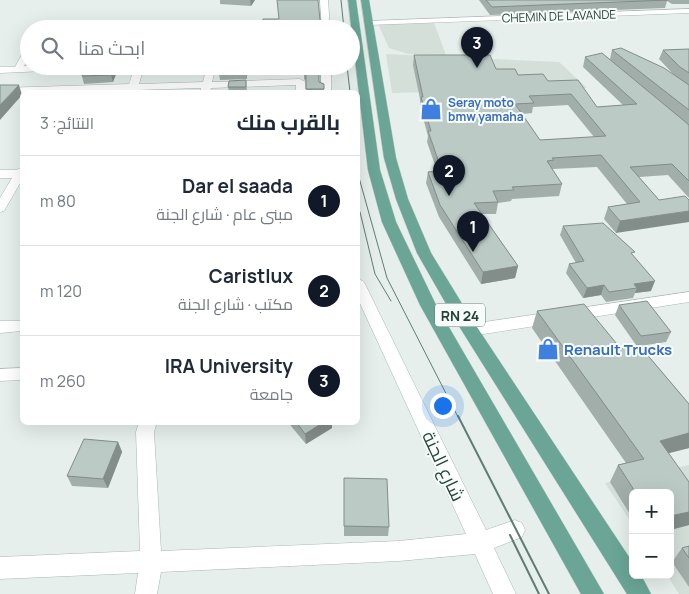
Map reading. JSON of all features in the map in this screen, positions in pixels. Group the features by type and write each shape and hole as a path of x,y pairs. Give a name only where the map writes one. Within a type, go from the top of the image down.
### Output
{"main road":[{"name":"RN 24","path":"352,0 355,20"},
{"name":"RN 24","path":"365,0 390,158 402,198 424,253 640,594"},
{"name":"RN 24","path":"360,62 374,170 390,222 428,305 593,594"}],"street":[{"path":"324,0 325,20"},
{"name":"CHEMIN DE LAVANDE","path":"368,23 689,11"},
{"path":"0,70 18,69 20,65"},
{"path":"43,75 132,90 310,84 322,90"},
{"path":"132,90 137,75"},
{"path":"206,88 210,75"},
{"path":"0,91 60,79"},
{"path":"0,174 20,173"},
{"path":"0,208 20,176"},
{"name":"شارع الجنة","path":"360,288 479,543 505,594"},
{"path":"471,330 689,297"},
{"path":"0,327 20,326"},
{"path":"0,375 20,374"},
{"path":"146,594 151,562 145,432 147,425"},
{"path":"0,568 399,551 479,543 515,530"}],"shaded area":[{"path":"434,23 446,55 408,54 389,48 378,24"},
{"path":"386,54 559,62 587,88 392,93"},
{"path":"689,465 689,594 679,594 670,579 674,579 674,489 629,489 629,519 605,483"}],"building":[{"path":"277,0 318,0 320,20 263,19 279,19"},
{"path":"486,0 668,0 492,7"},
{"path":"621,48 664,68 689,85 689,110 612,50"},
{"path":"689,49 689,73 663,50"},
{"path":"602,53 689,125 689,181 672,164 630,167 659,200 685,196 689,200 689,211 620,221 608,207 640,202 601,155 552,158 554,160 547,161 562,184 512,187 514,190 493,191 498,202 474,203 518,266 483,272 440,205 428,172 442,171 428,131 431,131 421,97 423,97 414,55 490,55 496,69 515,69 518,75 543,74 548,81 578,80 597,107 637,104 585,57","holes":["571,94 606,136 540,140 515,104 534,103 529,96"]},
{"path":"306,75 319,75 319,82 324,84 324,89 306,89"},
{"path":"246,80 246,87 228,87 229,81"},
{"path":"0,85 19,85 0,105"},
{"path":"603,223 635,252 631,253 655,281 634,284 637,288 609,292 604,285 587,288 569,264 584,261 563,226"},
{"path":"647,301 671,332 641,336 619,305"},
{"path":"584,304 621,349 639,345 689,404 689,433 660,441 689,482 689,512 674,515 674,489 633,489 618,465 644,459 537,311"},
{"path":"298,425 319,425 305,434"},
{"path":"84,439 118,442 103,479 67,476"},
{"path":"344,478 387,479 389,527 344,526"},
{"path":"689,546 689,558 682,548"}],"tram line":[{"path":"341,0 343,20"},
{"path":"348,75 350,90"},
{"path":"360,181 387,278 458,417"},
{"path":"360,212 375,274 391,301"},
{"path":"458,416 549,594"},
{"path":"510,535 539,594"}],"place":[{"name":"IRA University","path":"477,68"},
{"name":"Seray moto bmw yamaha","path":"431,109"},
{"name":"Caristlux","path":"449,196"},
{"name":"Dar el saada","path":"473,252"},
{"name":"Renault Trucks","path":"548,349"}]}
